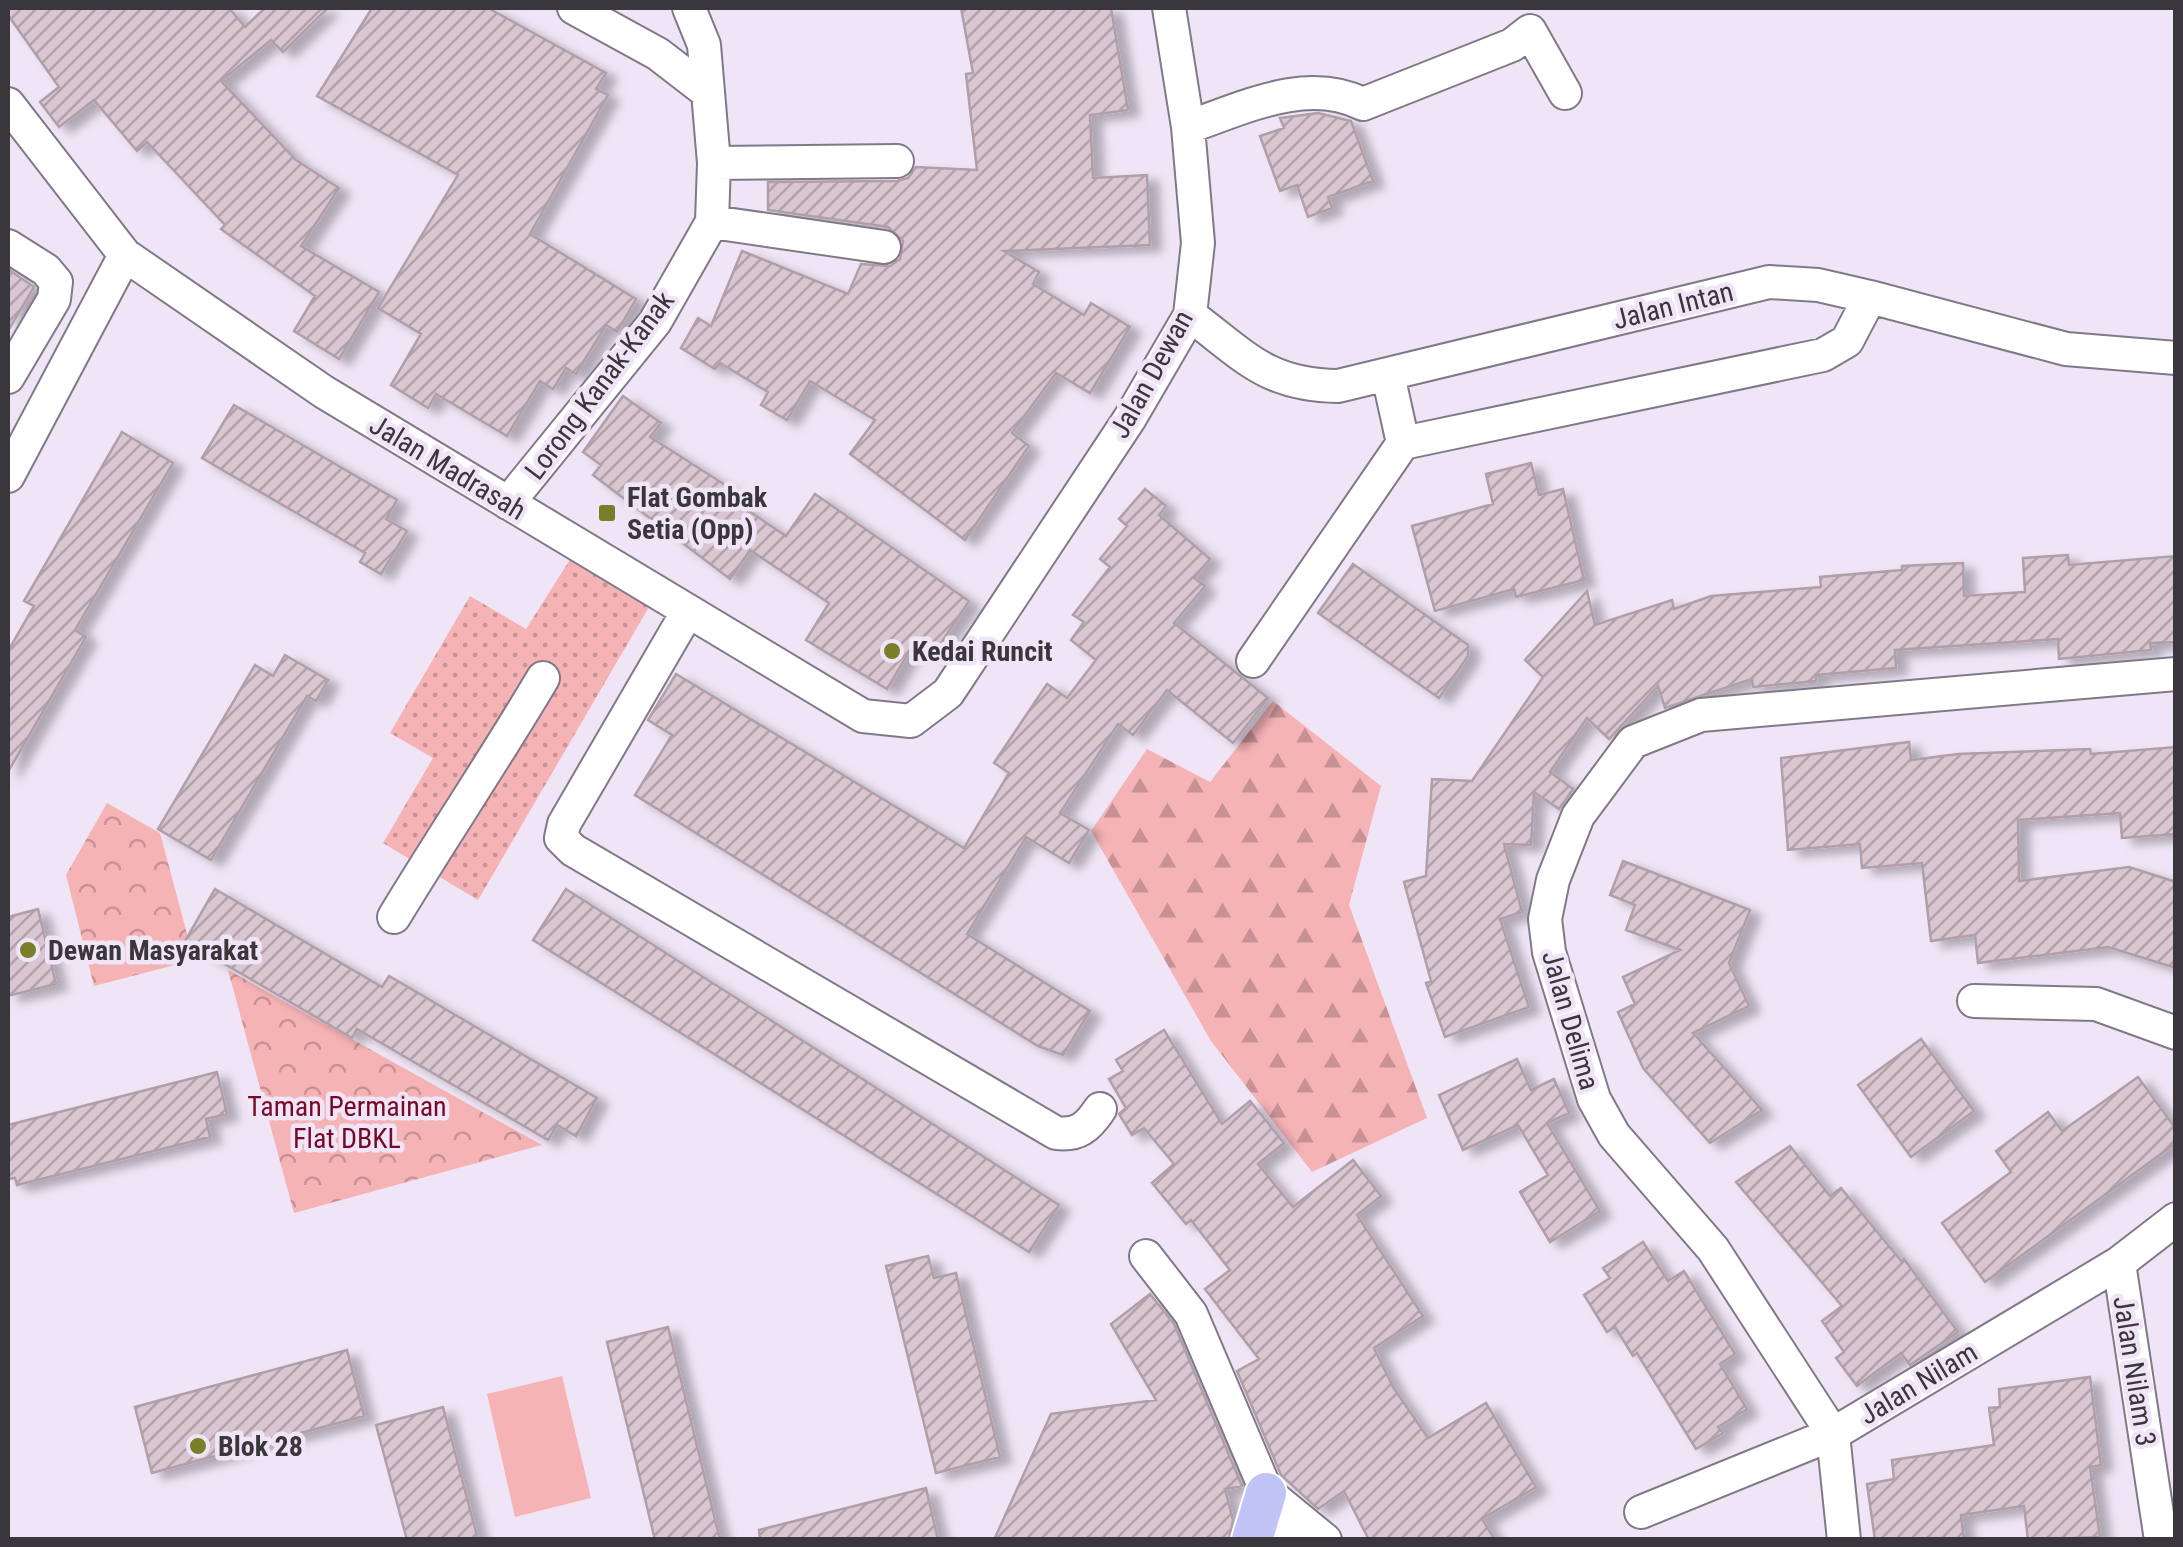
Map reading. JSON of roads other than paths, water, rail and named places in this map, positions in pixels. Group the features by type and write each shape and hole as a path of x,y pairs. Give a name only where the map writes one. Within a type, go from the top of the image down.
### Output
{"main road":[{"path":"1252,1540 1266,1493"}],"street":[{"path":"574,8 658,54 706,91"},
{"name":"Lorong Kanak-Kanak","path":"508,503 655,322 712,222 714,163 704,45 688,8"},
{"name":"Jalan Dewan","path":"948,694 1130,418 1190,315 1198,243 1188,127 1169,8"},
{"path":"1188,127 1282,95 1338,92 1363,104 1512,44 1538,19 1565,94"},
{"name":"Jalan Madrasah","path":"8,104 124,256 324,392 863,716 911,721 948,694"},
{"path":"714,163 897,161"},
{"path":"712,222 884,248"},
{"path":"8,246 46,270 56,282 54,299 8,377"},
{"path":"8,476 124,256"},
{"name":"Jalan Intan","path":"1190,315 1266,372 1299,386 1338,386 1388,375 1769,282 1818,285 1870,296 2066,349 2176,358"},
{"path":"1253,661 1403,443 1823,355 1848,341 1870,296"},
{"path":"1388,375 1403,443"},
{"path":"688,611 564,824 561,838 574,850 1056,1132 1078,1132 1090,1125 1100,1109"},
{"name":"Jalan Delima","path":"1832,1434 1713,1249 1614,1135 1594,1099 1549,952 1545,918 1553,880 1578,816 1633,742 1701,714 2176,674"},
{"path":"394,916 441,839 471,800 542,678"},
{"path":"1974,1001 2096,1004 2176,1033"},
{"name":"Jalan Nilam","path":"1640,1512 1832,1434 2119,1262 2176,1219"},
{"path":"1146,1256 1190,1314 1287,1540"},
{"name":"Jalan Nilam 3","path":"2119,1262 2160,1540"},
{"path":"1832,1434 1844,1540"},
{"path":"1266,1493 1325,1540"}],"place":[{"name":"Flat Gombak Setia (Opp)","path":"607,513"},
{"name":"Kedai Runcit","path":"892,651"},
{"name":"Dewan Masyarakat","path":"28,950"},
{"name":"Blok 28","path":"198,1446"}],"park label":[{"name":"Taman Permainan Flat DBKL","path":"347,1122"}]}
